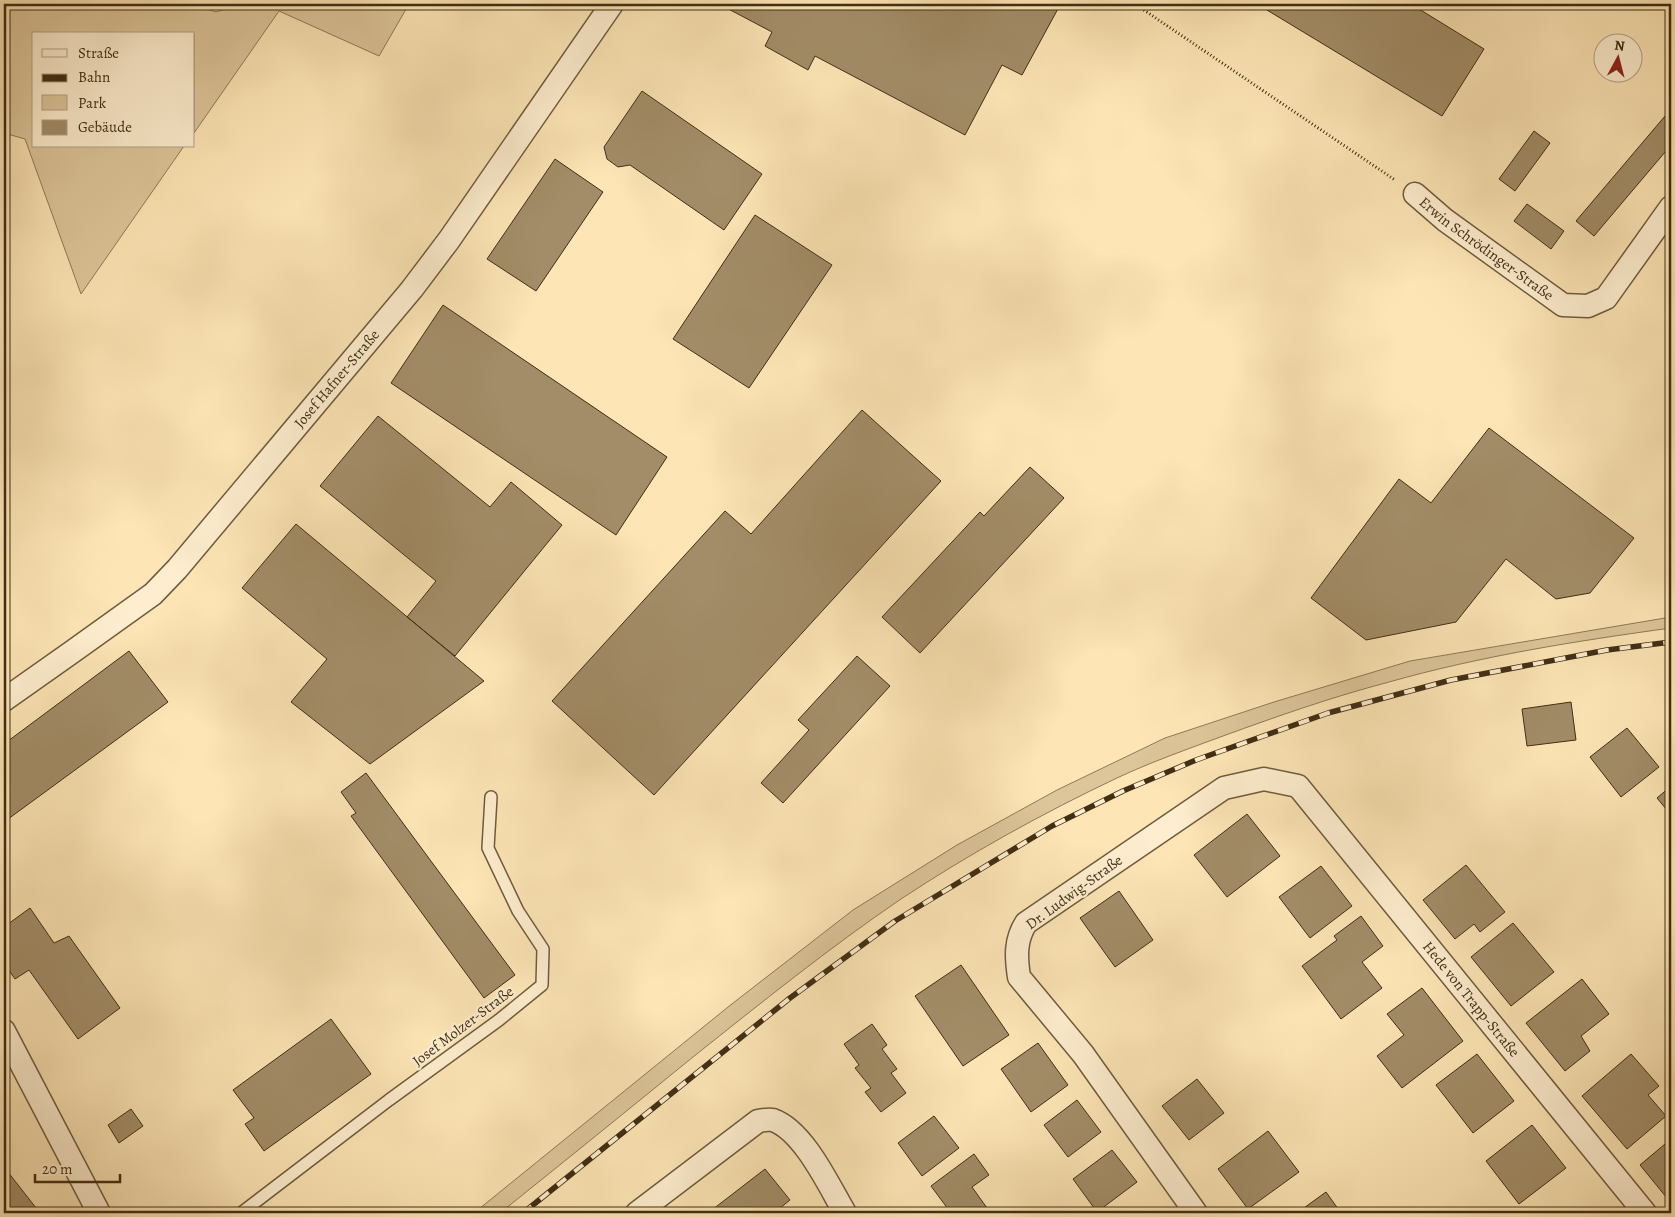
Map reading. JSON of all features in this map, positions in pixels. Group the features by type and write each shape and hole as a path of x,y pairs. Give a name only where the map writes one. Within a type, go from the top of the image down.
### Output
{"street":[{"name":"Josef Hafner-Straße","path":"4,700 153,594 177,569 412,289 460,224 612,4"},
{"name":"Erwin Schrödinger-Straße","path":"1415,194 1445,220 1563,305 1588,306 1606,298 1671,207"},
{"name":"Dr. Ludwig-Straße","path":"1196,1213 1083,1054 1019,977 1017,944 1020,932 1026,923 1224,788 1264,779 1298,786"},
{"name":"Hede von Trapp-Straße","path":"1298,786 1645,1213"},
{"path":"4,1031 99,1213"},
{"path":"637,1213 758,1121 771,1120 789,1129 814,1159 845,1213"}],"lane":[{"name":"Josef Molzer-Straße","path":"241,1213 499,1020 542,985 543,949 518,911 488,848 491,797"}],"path":[{"path":"1135,4 1415,194"}],"green space":[{"path":"4,4 193,4 216,12 241,4 409,4 379,56 279,11 195,132 195,32 32,32 32,148 183,148 81,294 25,139 4,133"},
{"path":"1671,617 1671,628 1564,644 1459,664 1347,694 1285,714 1156,761 1089,791 980,850 901,899 770,996 500,1213 474,1213 728,1007 853,910 957,845 1057,790 1165,738 1274,702 1410,661"}],"building":[{"path":"719,4 1060,5 1022,75 1002,65 965,135 815,56 808,70 765,46 772,32"},
{"path":"1257,4 1423,4 1419,9 1484,49 1442,116"},
{"path":"642,91 762,174 724,230 630,165 618,167 607,159 604,147"},
{"path":"1671,109 1671,145 1594,236 1576,221"},
{"path":"1534,131 1550,143 1515,191 1499,179"},
{"path":"555,159 603,192 536,291 487,259"},
{"path":"1527,204 1564,231 1551,249 1514,221"},
{"path":"755,215 832,265 749,388 673,339"},
{"path":"443,305 667,457 616,535 391,383"},
{"path":"862,410 941,481 654,795 552,701 725,511 751,534"},
{"path":"378,416 490,507 511,482 562,525 455,656 407,617 436,581 320,486"},
{"path":"1489,428 1634,538 1590,593 1556,599 1506,559 1456,622 1366,640 1311,598 1399,479 1431,503"},
{"path":"1030,467 1064,498 920,653 882,617 980,512 984,516"},
{"path":"296,524 484,681 370,764 291,702 327,659 242,588"},
{"path":"129,651 168,702 4,822 4,744"},
{"path":"857,656 890,686 783,803 761,783 809,730 798,720"},
{"path":"1571,702 1576,740 1527,746 1522,709"},
{"path":"1627,728 1659,767 1621,797 1590,757"},
{"path":"366,773 515,975 484,998 351,816 356,813 341,792"},
{"path":"1671,786 1671,815 1657,798"},
{"path":"1247,814 1280,856 1227,897 1194,855"},
{"path":"1466,865 1505,912 1480,932 1474,924 1455,939 1423,900"},
{"path":"1321,866 1352,906 1310,938 1279,897"},
{"path":"1119,891 1153,940 1115,967 1080,918"},
{"path":"30,908 54,943 69,936 120,1008 78,1039 29,970 15,979 4,963 4,927"},
{"path":"1361,916 1383,946 1362,962 1382,988 1341,1019 1302,966 1337,940 1334,936"},
{"path":"1513,923 1554,972 1511,1006 1471,957"},
{"path":"961,965 1009,1035 963,1066 915,996"},
{"path":"1582,979 1609,1014 1581,1036 1590,1051 1565,1071 1526,1023"},
{"path":"1422,988 1463,1041 1402,1088 1377,1056 1404,1035 1387,1014"},
{"path":"331,1019 371,1074 264,1151 245,1124 254,1118 233,1090"},
{"path":"872,1024 887,1045 882,1049 897,1069 891,1073 906,1093 881,1112 865,1092 871,1088 855,1068 859,1065 844,1044"},
{"path":"1038,1043 1068,1085 1031,1112 1001,1069"},
{"path":"1477,1054 1514,1101 1473,1133 1436,1085"},
{"path":"1631,1054 1659,1086 1648,1095 1666,1116 1627,1149 1582,1096"},
{"path":"1197,1079 1224,1113 1189,1140 1162,1106"},
{"path":"1077,1100 1101,1132 1068,1157 1044,1125"},
{"path":"131,1109 143,1126 119,1143 108,1125"},
{"path":"934,1116 959,1148 922,1176 898,1143"},
{"path":"1532,1125 1566,1168 1519,1204 1486,1161"},
{"path":"1268,1131 1299,1172 1248,1209 1218,1169"},
{"path":"1671,1139 1671,1203 1640,1165"},
{"path":"1112,1150 1137,1182 1097,1212 1073,1179"},
{"path":"974,1154 989,1175 972,1187 987,1208 980,1213 951,1213 931,1186"},
{"path":"4,1167 40,1213 4,1213"},
{"path":"765,1169 790,1200 774,1213 708,1213"},
{"path":"1326,1192 1341,1213 1297,1213"}],"railway":[{"path":"523,1213 790,998 895,921 1052,826 1123,791 1196,760 1328,713 1451,680 1607,650 1671,642"}]}
